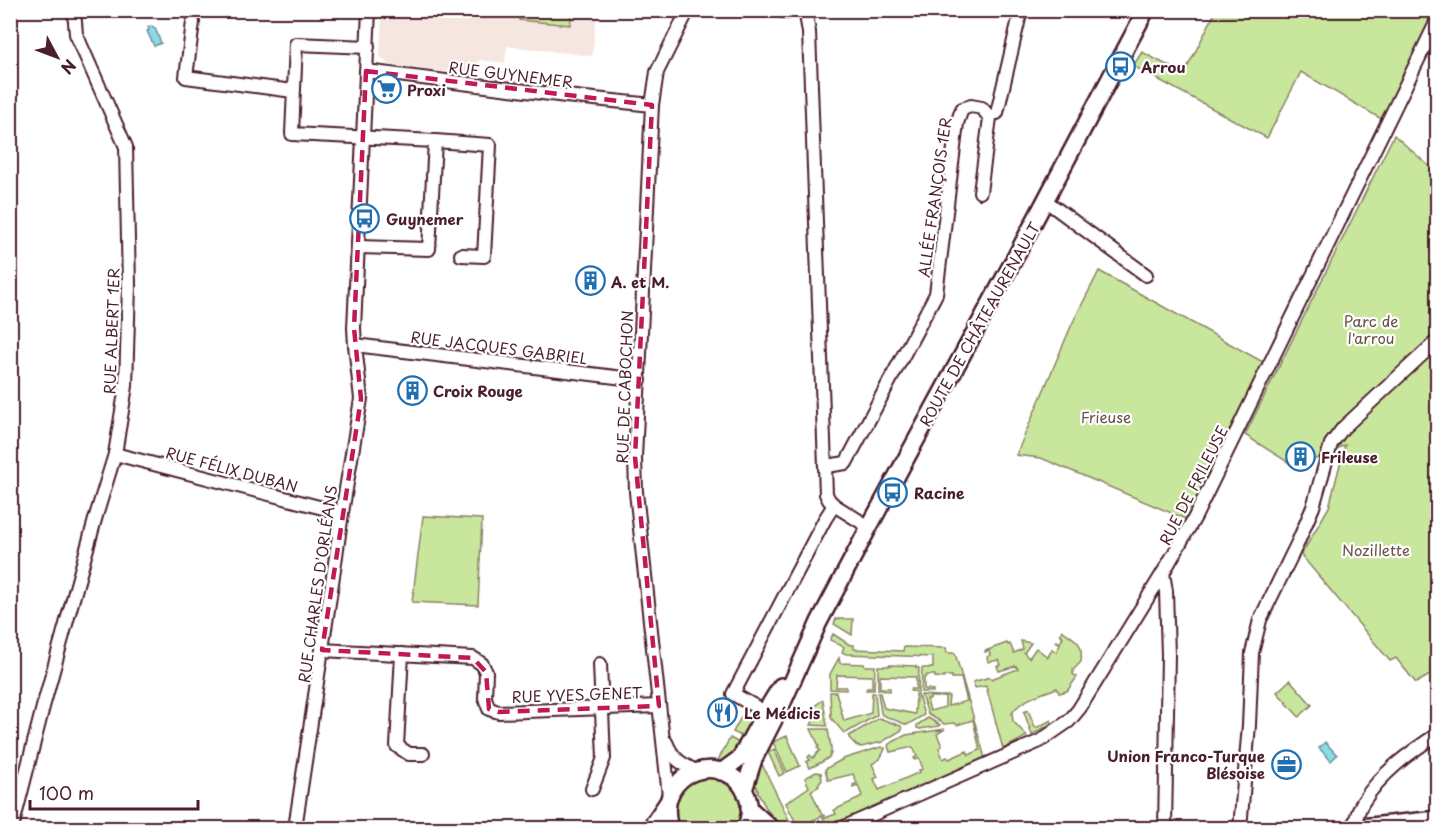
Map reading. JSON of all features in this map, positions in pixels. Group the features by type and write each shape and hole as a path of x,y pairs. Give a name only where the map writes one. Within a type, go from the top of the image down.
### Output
{"main road":[{"name":"ROUTE DE CHÂTEAURENAULT","path":"744,790 754,759 784,700 811,638 1146,10"},
{"name":"ROUTE DE CHÂTEAURENAULT","path":"721,772 740,758 765,712 811,638"},
{"path":"650,828 675,785 696,771 713,770 730,776 744,790 749,808 745,828"},
{"path":"668,799 667,816 670,828"},
{"path":"749,808 771,828"},
{"path":"1352,828 1421,824 1437,819"}],"street":[{"name":"RUE ALBERT 1ER","path":"12,828 115,454 126,386 129,285 126,147 76,34 74,10"},
{"name":"RUE CHARLES D'ORLÉANS","path":"295,828 361,399 355,345 369,10"},
{"name":"RUE DE CABOCHON","path":"668,799 636,492 635,457 652,105 657,72 688,10"},
{"path":"778,10 787,12 791,10"},
{"path":"805,10 809,32 826,494 834,505 869,526"},
{"path":"997,113 1021,10"},
{"name":"RUE DE FRILEUSE","path":"842,828 1040,741 1069,721 1094,687 1195,517 1435,25 1437,16 1430,10"},
{"path":"193,22 186,77 293,91"},
{"path":"368,47 296,45 292,134 490,145 484,256 461,255"},
{"name":"RUE GUYNEMER","path":"366,71 652,105"},
{"name":"ALLÉE FRANÇOIS 1ER","path":"826,466 846,463 936,294 957,123 962,110 971,106 982,108 990,118 980,192"},
{"path":"358,247 429,249 435,141"},
{"path":"1046,201 1146,275"},
{"path":"1240,828 1249,725 1252,653 1260,620 1313,507 1331,444 1343,428 1437,340"},
{"name":"RUE JACQUES GABRIEL","path":"355,345 640,380"},
{"name":"RUE FÉLIX DUBAN","path":"115,454 342,513"},
{"path":"765,712 733,694 834,505"},
{"path":"1163,573 1166,591 1168,656 1165,828"},
{"name":"RUE YVES GENET","path":"322,650 473,658 482,664 486,672 485,698 489,709 499,712 659,706"},
{"path":"402,654 396,746 409,754 423,754"},
{"path":"591,789 604,758 600,664"},
{"path":"1352,828 1362,803 1380,781 1413,751 1437,734"},
{"name":"RUE DE CABOCHON","path":"663,736 670,753 678,761 696,771"}],"highlighted area":[{"path":"366,71 652,105 635,457 659,706 499,712 489,709 486,672 473,658 322,650 361,399 354,328"}],"shaded area":[{"path":"382,11 597,11 592,56 507,46 505,63 479,60 476,75 389,65 380,56"}],"green space":[{"path":"1425,10 1432,19 1383,120 1301,72 1267,138 1133,66 1142,52 1184,74 1216,11"},
{"path":"520,11 572,11 570,25 519,20"},
{"path":"1394,135 1437,173 1437,671 1416,683 1396,658 1390,661 1301,555 1329,507 1345,445 1297,468 1245,435"},
{"name":"Frieuse","path":"1099,271 1263,362 1188,520 1041,458 1016,455 1072,324"},
{"path":"423,516 482,519 478,605 412,602"},
{"path":"836,619 853,619 852,635 834,624"},
{"path":"1062,630 1080,646 1081,662 1073,670 1073,674 1077,677 1067,691 1059,693 1057,688 1020,704 1012,713 1013,721 1027,736 1003,749 986,686 975,688 973,682 990,677 991,679 1018,669 1016,666 999,671 997,666 1001,665 999,660 988,662 989,651 985,651 1007,643 1010,644 1014,653 1023,649 1021,641 1031,643 1024,653 1029,658 1036,648 1048,657 1052,649 1056,652 1060,645 1056,642 1060,643 1063,637 1060,634"},
{"path":"833,634 850,645 854,645 854,649 903,651 904,647 946,648 947,653 955,653 985,758 827,828 822,816 798,827 786,803 809,787 805,778 816,772 821,773 822,780 819,786 811,791 825,818 836,814 834,810 862,796 858,785 853,787 857,783 853,774 828,780 825,769 843,759 881,747 885,748 880,759 872,764 878,777 874,779 879,790 923,769 919,758 915,760 914,758 917,756 913,747 890,752 889,744 906,735 945,729 937,734 942,746 939,748 943,759 947,757 949,759 967,751 969,755 980,750 973,720 957,725 944,724 928,714 921,695 939,696 927,699 930,711 945,707 945,697 941,696 949,696 948,706 967,701 961,678 927,675 924,678 924,689 933,690 933,692 921,692 922,668 933,668 933,657 846,654 842,652 844,647 830,640"},
{"path":"839,658 840,663 875,666 874,690 866,690 872,688 872,676 837,675 836,687 846,687 846,690 830,689 830,674"},
{"path":"878,666 919,668 918,692 910,691 916,689 916,677 880,676 880,688 890,688 890,691 878,690"},
{"path":"1290,680 1312,705 1299,717 1277,692"},
{"path":"830,692 836,692 844,721 871,713 872,693 875,693 877,715 844,733 831,718"},
{"path":"878,693 880,693 884,708 915,714 916,694 918,694 924,715 907,725 882,715"},
{"path":"823,700 827,726 811,725 815,718 811,716 817,704"},
{"path":"746,708 751,711 754,718 747,739 733,732"},
{"path":"1028,710 1035,727 1051,720 1052,723 1032,735 1024,712"},
{"path":"879,718 901,726 902,730 882,742 861,747 849,738 849,736"},
{"path":"928,718 940,725 917,728 917,725"},
{"path":"811,729 828,729 831,754 829,758 810,768 806,762 810,760 808,757 810,755 813,758 820,750 817,748 819,746"},
{"path":"787,736 800,766 787,772 773,742"},
{"path":"730,738 743,745 724,763 717,762"},
{"path":"774,749 785,773 779,776 768,752"},
{"path":"759,758 793,828 786,828 779,824 762,801 755,779"},
{"path":"709,778 725,784 737,795 741,811 736,828 680,828 674,810 679,795 691,784"}],"water":[{"path":"152,26 161,43 154,46 147,31 148,27"},
{"path":"1325,742 1337,755 1331,761 1319,748"}],"place":[{"name":"Arrou","path":"1120,66"},
{"name":"Proxi","path":"386,89"},
{"name":"Guynemer","path":"365,218"},
{"name":"A. et M.","path":"590,281"},
{"name":"Croix Rouge","path":"412,390"},
{"name":"Frileuse","path":"1300,456"},
{"name":"Racine","path":"893,492"},
{"name":"Le Médicis","path":"723,712"},
{"name":"Union Franco-Turque Blésoise","path":"1286,764"}],"park label":[{"name":"Parc de l'arrou","path":"1371,328"},
{"name":"Nozillette","path":"1376,549"}]}
